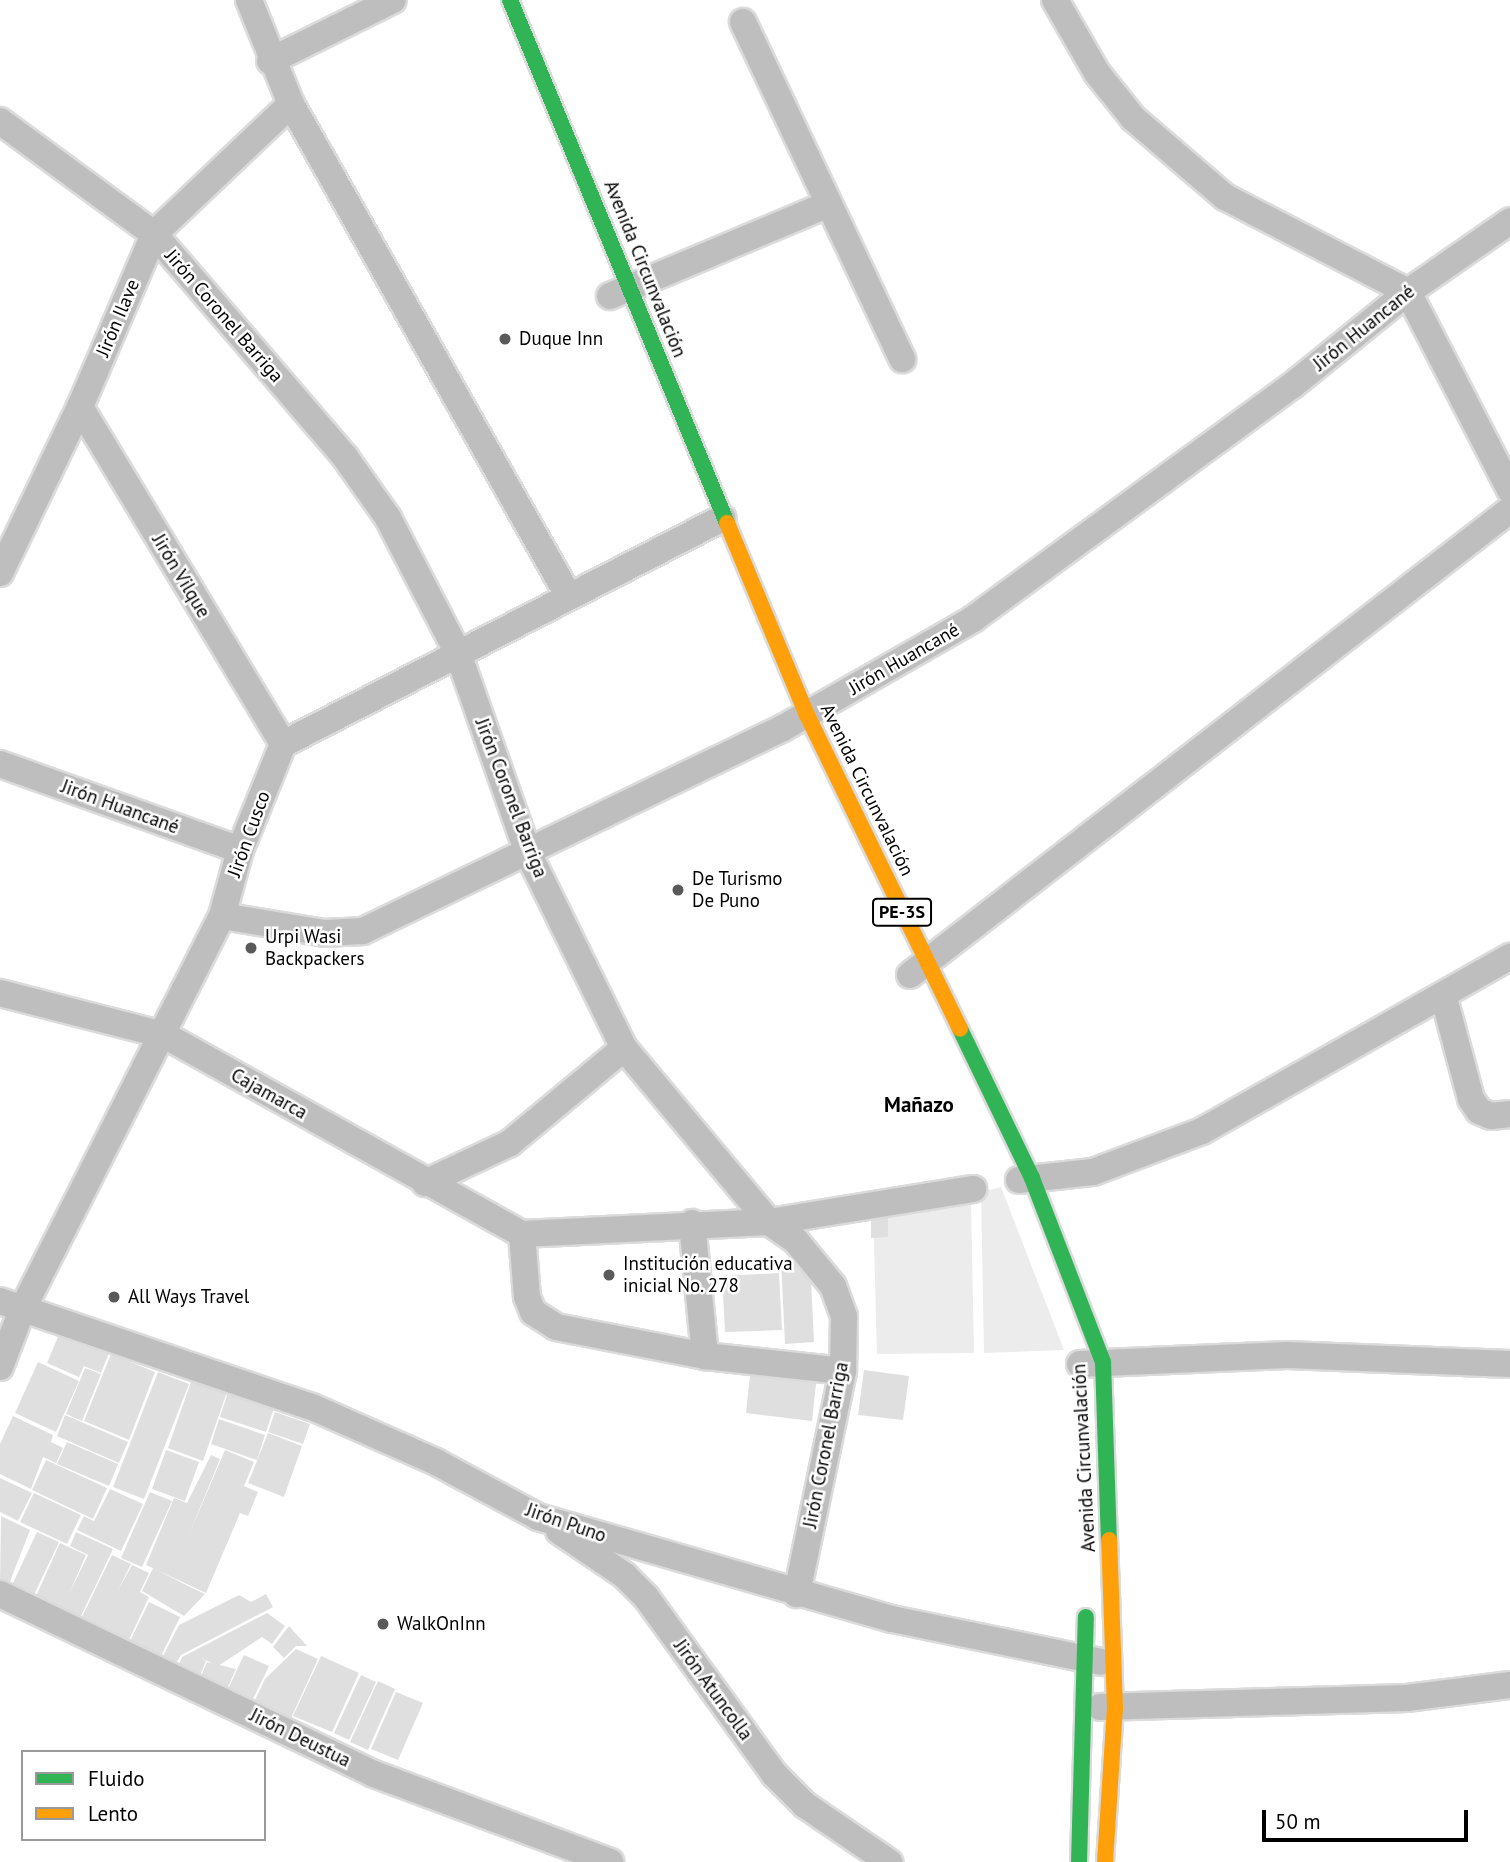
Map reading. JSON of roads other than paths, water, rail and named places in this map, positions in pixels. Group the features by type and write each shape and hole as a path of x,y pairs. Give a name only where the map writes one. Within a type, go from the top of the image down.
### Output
{"highway":[{"name":"Avenida Circunvalación","path":"510,0 615,292 705,525 807,715 914,971 1018,1180 1085,1364 1114,1664 1115,1708 1105,1862"},
{"path":"1079,1862 1086,1706 1086,1593"}],"street":[{"path":"249,0 270,61 291,104 568,595"},
{"path":"270,61 393,0"},
{"path":"1055,0 1097,72 1133,118 1225,197 1408,292 1510,490"},
{"path":"743,22 826,205 902,359"},
{"name":"Jirón Ilave","path":"0,573 79,407 154,234 291,104"},
{"name":"Jirón Coronel Barriga","path":"0,121 154,234 345,457 388,519 458,653 528,853 624,1048 769,1222 796,1241 833,1286 844,1316 843,1371 797,1594"},
{"path":"615,292 826,205"},
{"name":"Jirón Huancané","path":"222,916 344,935 363,931 784,728 973,619 1293,385 1408,292 1510,221"},
{"name":"Jirón Vilque","path":"79,407 283,744"},
{"path":"914,971 1510,510"},
{"path":"283,744 705,525"},
{"name":"Jirón Cusco","path":"0,1367 11,1306 164,1035 222,916 240,850 283,744"},
{"name":"Jirón Huancané","path":"0,764 240,850"},
{"path":"1018,1180 1093,1172 1202,1131 1444,998 1510,957"},
{"name":"Cajamarca","path":"0,993 164,1035 425,1183 522,1234"},
{"path":"1444,998 1471,1099 1479,1111 1491,1116 1510,1114"},
{"path":"425,1183 510,1143 624,1048"},
{"path":"843,1371 705,1356 543,1321 527,1297 522,1234 692,1223 769,1222 973,1189"},
{"path":"692,1223 705,1356"},
{"name":"Jirón Puno","path":"11,1306 312,1407 436,1462 538,1517 797,1594 1114,1664"},
{"path":"1085,1364 1287,1355 1510,1364"},
{"name":"Jirón Atuncolla","path":"538,1517 635,1585 774,1774 805,1805 889,1862"},
{"name":"Jirón Deustua","path":"0,1594 374,1774 610,1862"},
{"path":"1086,1706 1115,1708 1408,1698 1510,1685"}],"place":[{"name":"Duque Inn","path":"505,339"},
{"name":"De Turismo De Puno","path":"678,890"},
{"name":"Urpi Wasi Backpackers","path":"251,948"},
{"name":"Institución educativa inicial No. 278","path":"609,1275"},
{"name":"All Ways Travel","path":"114,1297"},
{"name":"WalkOnInn","path":"383,1624"}],"district":[{"name":"Mañazo","path":"919,1105"}]}
